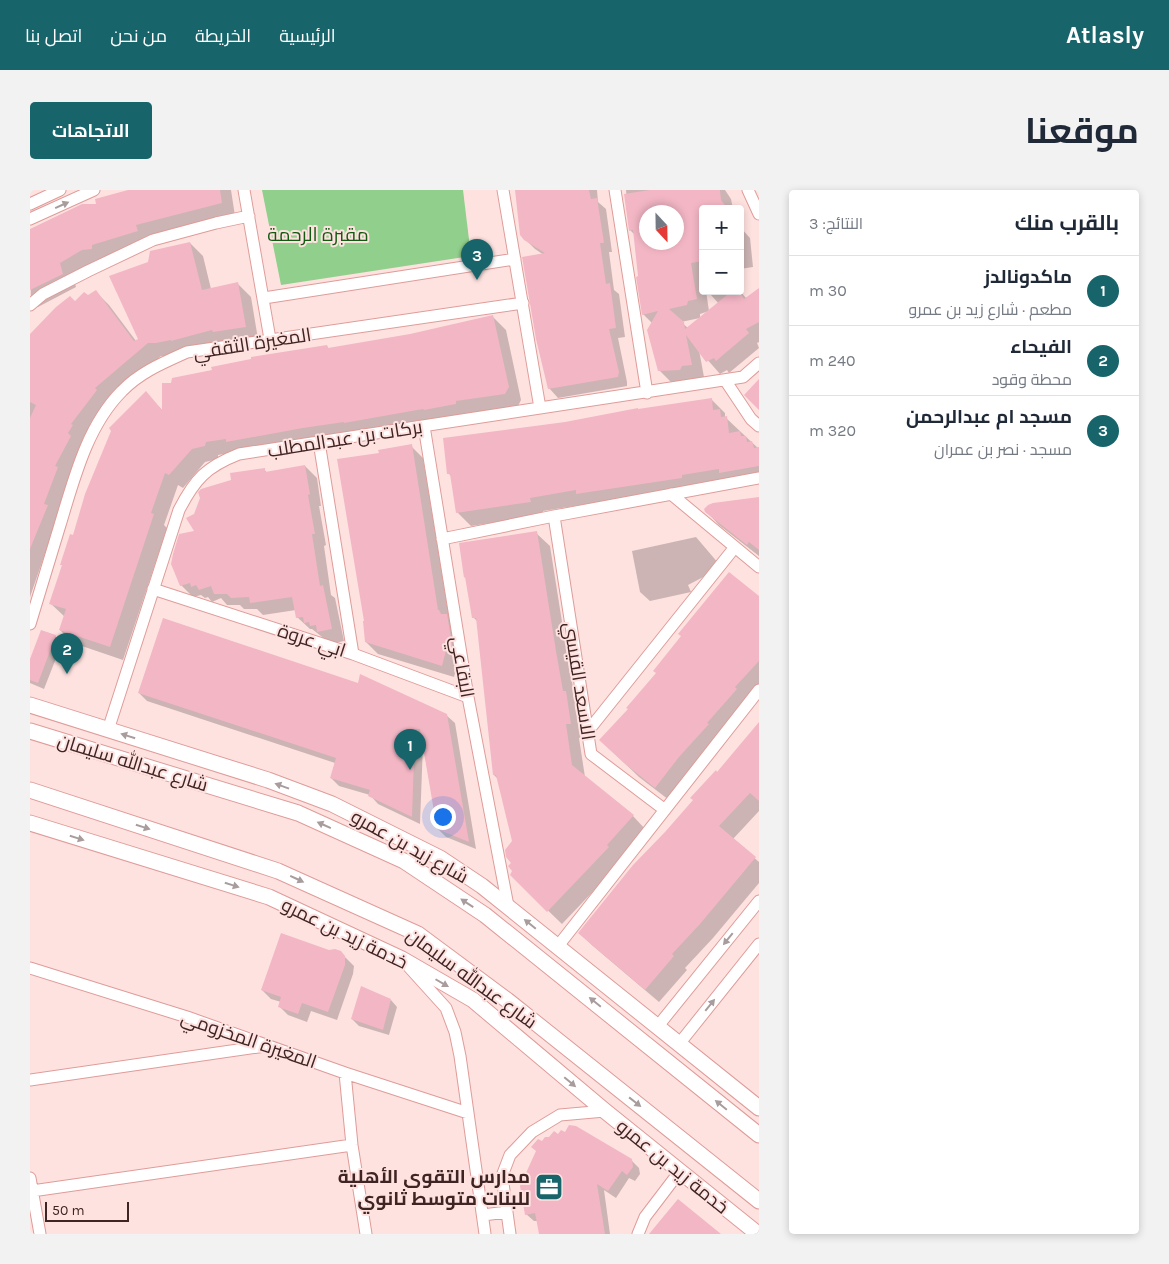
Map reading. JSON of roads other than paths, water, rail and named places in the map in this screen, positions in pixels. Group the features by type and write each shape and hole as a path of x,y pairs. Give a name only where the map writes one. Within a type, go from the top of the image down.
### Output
{"main road":[{"name":"شارع زيد بن عمرو","path":"30,705 268,780 332,804 440,858 508,906 759,1108"},
{"name":"شارع عبدالله سليمان","path":"30,731 298,813 404,861 485,915 759,1135"},
{"name":"شارع عبدالله سليمان","path":"30,790 278,871 418,934 507,1000 759,1201"},
{"path":"298,813 304,794"},
{"name":"خدمة زيد بن عمرو","path":"30,823 269,897 402,959 473,1000 605,1111 758,1234"},
{"path":"269,897 278,871"}],"street":[{"path":"30,204 60,190"},
{"path":"30,219 94,190"},
{"path":"244,190 270,339"},
{"path":"503,190 540,408"},
{"path":"615,190 647,393"},
{"path":"748,190 759,214"},
{"path":"30,305 43,294 153,240 249,216"},
{"path":"264,298 515,259"},
{"name":"المغيرة الثقفي","path":"30,624 74,478 88,442 106,411 122,390 150,369 188,352 523,303"},
{"name":"بركات بن عبدالمطلب","path":"108,730 179,510 191,487 219,462 239,454 743,377 759,363"},
{"path":"725,380 751,420 759,426"},
{"name":"البقاعي","path":"424,426 468,697 508,906"},
{"path":"319,442 353,654"},
{"path":"442,539 759,478"},
{"path":"671,494 759,567"},
{"name":"الاسعد القيسي","path":"554,516 591,754 665,810"},
{"path":"588,731 735,547"},
{"name":"ابي عروة","path":"153,589 353,654 468,697"},
{"path":"558,946 759,690"},
{"path":"658,1026 759,902"},
{"path":"679,1044 759,944"},
{"path":"402,959 446,1008 455,1032 486,1234"},
{"name":"المغيرة المخزومي","path":"30,968 187,1017 345,1073 468,1112"},
{"path":"30,1080 266,1045"},
{"path":"345,1073 352,1145 366,1234"},
{"path":"510,1234 502,1176 510,1155 532,1132 560,1115 605,1111"},
{"path":"32,1191 352,1145"},
{"path":"638,1234 645,1217 680,1171"},
{"path":"30,1178 40,1234"},
{"path":"483,1216 507,1212"}],"place":[{"name":"مسجد ام عبدالرحمن","path":"477,280"},
{"name":"الفيحاء","path":"67,674"},
{"name":"ماكدونالدز","path":"410,770"},
{"name":"مدارس التقوى الأهلية للبنات متوسط ثانوي","path":"549,1187"}],"park label":[{"name":"مقبرة الرحمة","path":"318,234"}]}
